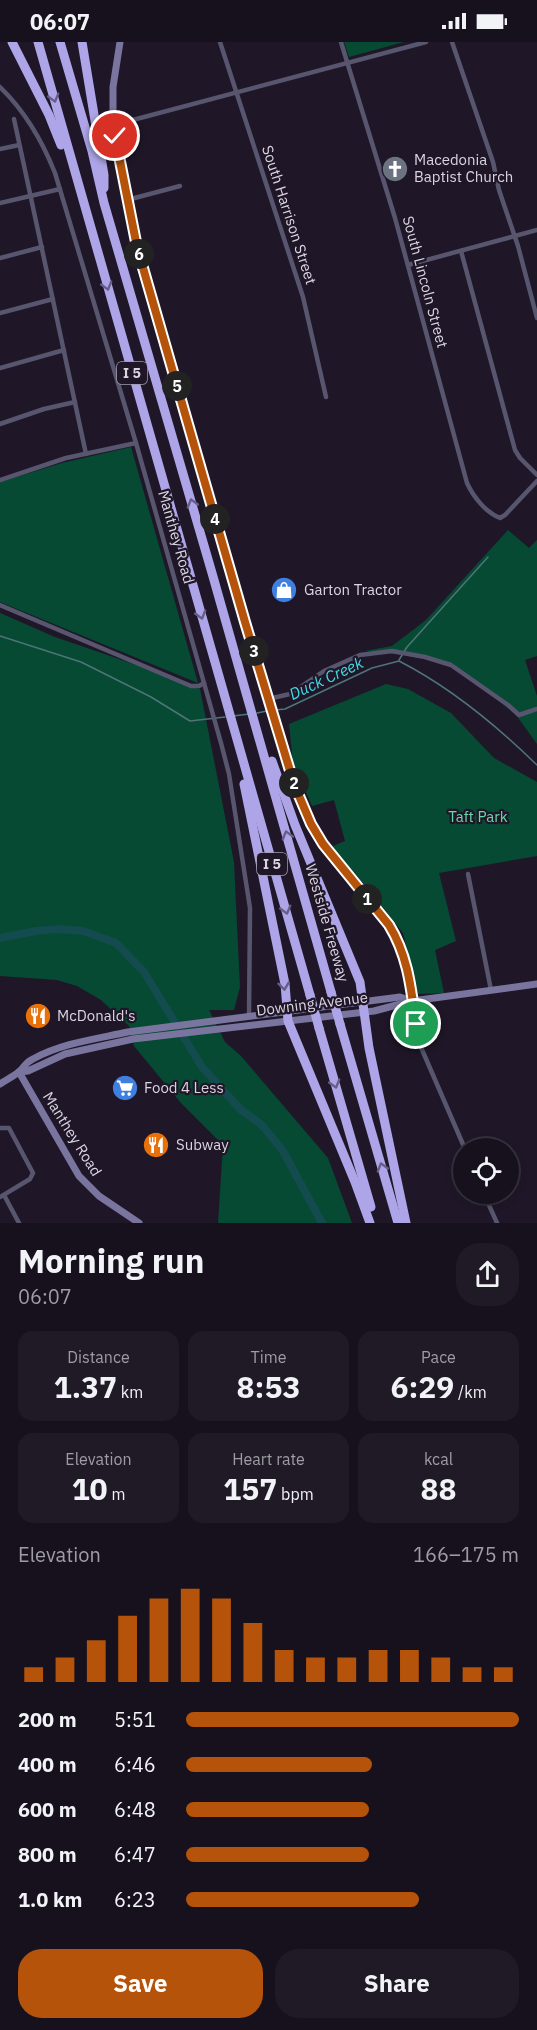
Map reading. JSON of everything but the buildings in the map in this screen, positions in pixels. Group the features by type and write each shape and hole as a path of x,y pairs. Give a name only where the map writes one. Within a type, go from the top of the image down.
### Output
{"highway":[{"path":"12,42 49,115 84,206"},
{"name":"I 5","path":"38,42 375,1223"},
{"name":"Westside Freeway","path":"60,42 92,151 104,203 398,1223"},
{"path":"82,42 104,175 104,203"},
{"path":"256,730 266,742 289,811 360,982 369,1048 406,1223"},
{"path":"242,756 240,766 285,984 287,1017 370,1223"}],"street":[{"path":"120,42 113,87 114,125 127,200 145,274 276,727 294,784 311,824 334,859 398,939 409,972 420,1045 460,1138"},
{"name":"South Harrison Street","path":"220,42 303,297 326,397"},
{"name":"South Lincoln Street","path":"341,42 408,265 466,483 477,500 500,518 537,481"},
{"path":"114,125 426,42"},
{"path":"453,42 493,162 499,190 515,236 537,318"},
{"name":"Manthey Road","path":"0,87 33,126 50,161 60,189 217,728 229,774 250,908 249,1016"},
{"path":"15,119 86,454"},
{"path":"0,149 20,145"},
{"path":"127,200 180,186"},
{"path":"0,203 60,189"},
{"path":"408,265 537,230"},
{"path":"0,258 42,247"},
{"path":"461,251 515,450 537,475"},
{"path":"0,313 53,299"},
{"path":"0,368 64,350"},
{"path":"0,424 75,402"},
{"path":"0,480 52,462 135,443"},
{"path":"0,605 191,686 204,683"},
{"path":"269,701 290,694 324,671 360,655 392,651 452,665 519,715 537,709"},
{"path":"468,874 491,990"},
{"name":"Downing Avenue","path":"212,1025 250,1025 287,1017 363,1007 400,997 412,1001 537,984"},
{"name":"Downing Avenue","path":"212,1025 249,1016 287,1017"},
{"path":"0,1084 19,1072 34,1058 90,1039 136,1031 212,1025"},
{"path":"19,1072 28,1071 65,1054 89,1047 212,1025"},
{"name":"Manthey Road","path":"19,1072 79,1176 99,1196 140,1223"},
{"path":"0,1128 9,1128 12,1131 15,1142 33,1173 30,1179 2,1196 19,1223"},
{"path":"488,1204 497,1223"}],"green space":[{"path":"344,42 404,42 349,57"},
{"path":"131,447 198,683 0,602 0,482 62,463"},
{"path":"508,530 529,548 537,540 537,656 525,660 537,696 537,744 516,715 469,676 433,658 365,651 392,646 426,620"},
{"path":"0,613 55,637 200,689 234,862 240,987 234,1010 209,1010 225,1042 241,1056 328,1158 352,1223 218,1223 223,1145 181,1103 134,1046 129,1026 101,1000 77,986 57,980 0,976"},
{"name":"Taft Park","path":"386,684 408,689 451,713 494,758 537,782 537,856 439,873 456,941 435,950 444,993 418,994 403,933 331,847 345,841 334,800 312,806 293,763 289,724"}],"waterway":[{"path":"399,660 407,647 488,557"},
{"name":"Duck Creek","path":"0,636 81,662 151,697 190,721 225,717"},
{"name":"Duck Creek","path":"275,710 285,709 372,668 399,661 418,671 472,708 537,765"},
{"name":"Duck Creek","path":"257,713 267,711"},
{"name":"Duck Creek","path":"233,716 249,714"},
{"path":"0,938 58,929 83,931 116,943 144,972 202,1067 240,1109 262,1125 283,1151 322,1223"}],"place":[{"name":"Macedonia Baptist Church","path":"395,169"},
{"name":"Garton Tractor","path":"284,590"},
{"name":"McDonald's","path":"38,1016"},
{"name":"Food 4 Less","path":"125,1088"},
{"name":"Subway","path":"156,1145"}],"route":[{"path":"115,136 137,247 294,784 303,808 323,844 398,939 409,972 416,1024"}]}
